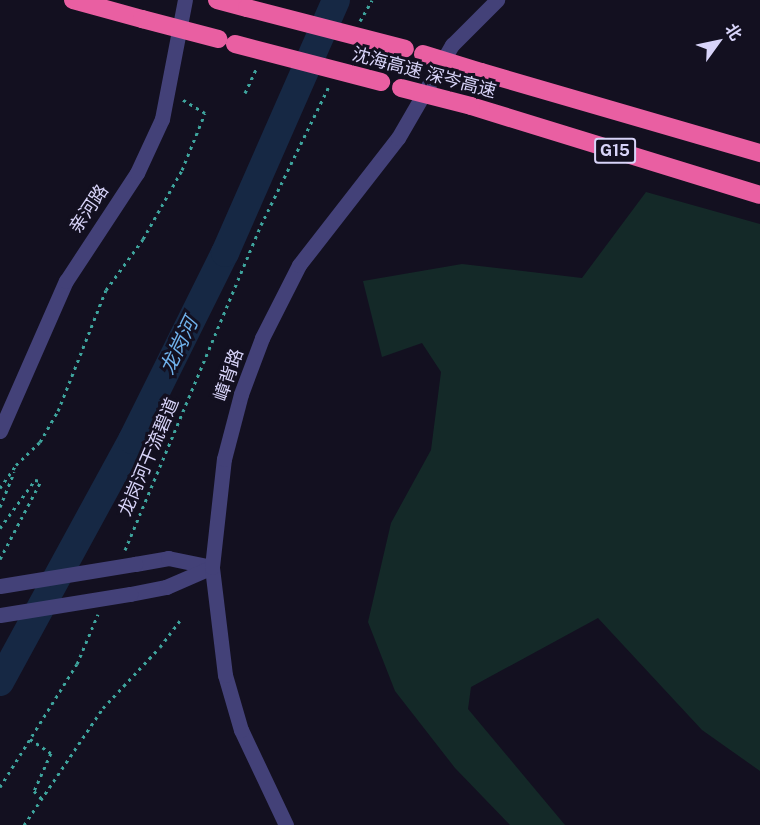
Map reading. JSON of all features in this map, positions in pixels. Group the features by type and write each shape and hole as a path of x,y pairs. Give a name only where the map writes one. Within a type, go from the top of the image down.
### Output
{"highway":[{"name":"沈海高速 深岑高速","path":"73,0 471,106 760,195"},
{"name":"沈海高速 深岑高速","path":"232,4 423,54 760,153"}],"street":[{"name":"亲河路","path":"0,431 66,281 137,173 162,119 185,0"},
{"name":"嶂背路","path":"286,825 241,730 225,675 212,567 224,459 241,394 262,338 299,265 398,138 452,45 497,0"},
{"path":"0,586 129,559 168,558 212,567"},
{"path":"0,615 166,587 212,567"}],"path":[{"path":"360,22 372,0"},
{"name":"龙岗河干流碧道","path":"129,559 261,225 334,76"},
{"path":"0,488 16,465 40,442 58,411 106,290 143,239 186,161 205,113 166,92"},
{"path":"0,507 16,465"},
{"path":"0,528 35,480 41,481 0,559"},
{"path":"0,787 77,664 102,605"},
{"path":"24,825 103,708 160,647 180,620"},
{"path":"30,739 51,753 34,791 41,798"}],"green space":[{"path":"646,192 760,224 760,771 702,730 598,618 471,687 468,709 565,825 510,825 455,768 395,691 368,622 391,523 431,450 441,372 422,343 382,357 363,281 462,264 582,278"}],"waterway":[{"name":"龙岗河","path":"0,682 132,440 225,253 336,0"}]}
